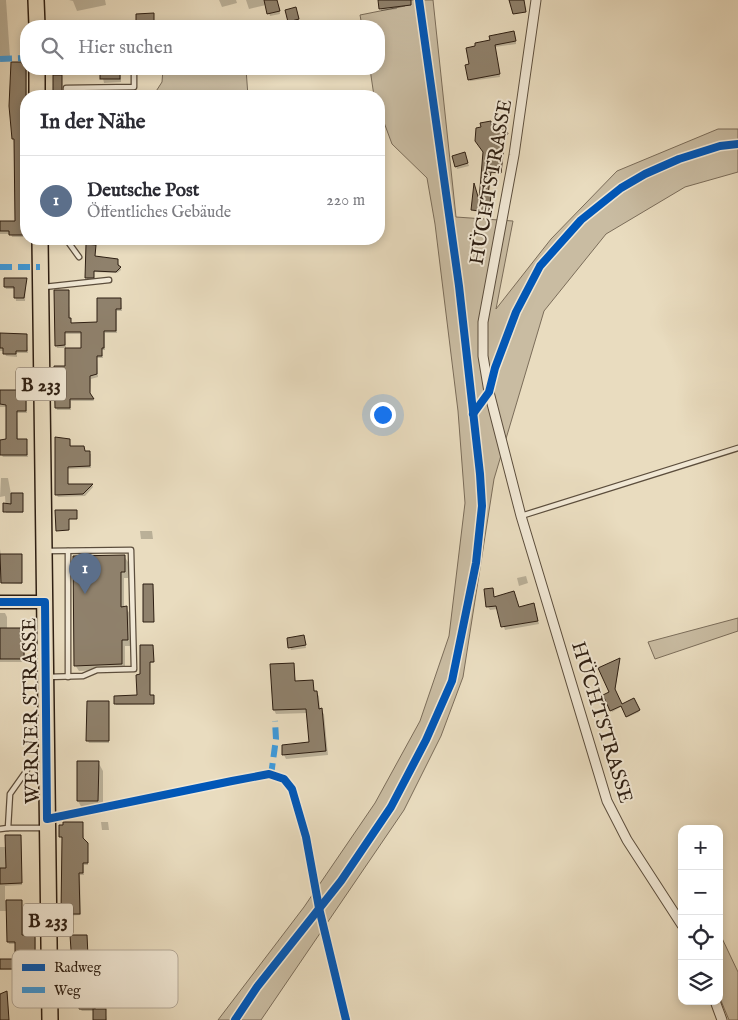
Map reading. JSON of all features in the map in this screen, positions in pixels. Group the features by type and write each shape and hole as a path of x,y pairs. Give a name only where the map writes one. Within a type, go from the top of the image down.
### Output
{"main road":[{"path":"36,0 37,20"},
{"path":"37,75 37,90"},
{"name":"WERNER STRASSE","path":"40,245 49,950"}],"street":[{"name":"HÜCHTSTRASSE","path":"536,0 514,155 483,322 482,338 489,392 521,516 606,801 627,840 678,919"},
{"path":"0,602 45,602"},
{"path":"716,1005 722,1020"}],"lane":[{"path":"66,90 66,88 134,87 134,75"},
{"path":"70,245 79,257"},
{"path":"40,287 110,280"},
{"path":"521,516 738,448"},
{"path":"44,551 131,550 134,669 97,670 83,676 46,677"},
{"path":"68,551 68,677"},
{"path":"8,828 10,794 27,770"},
{"path":"0,829 47,828"}],"shaded area":[{"path":"405,0 433,0 456,217 513,221 496,309 551,239 617,171 718,129 738,129 738,172 685,187 606,234 544,311 494,479 463,677 441,736 404,810 261,1020 218,1020 304,907 375,803 420,721 449,636 465,503 458,411 435,224 427,178 392,144 385,125 385,90 373,90 371,75 385,75 385,20 361,20 360,15 405,6"},
{"path":"163,75 246,75 248,90 157,90 162,82"},
{"path":"738,618 738,631 655,659 648,642"},
{"path":"723,940 738,972 738,1020 729,1020 723,1005"}],"building":[{"path":"264,0 277,0 280,11 267,14"},
{"path":"378,0 411,0 411,5 379,9"},
{"path":"509,0 524,0 526,12 513,14"},
{"path":"296,7 299,19 288,20 285,10"},
{"path":"154,13 154,20 136,20 136,14"},
{"path":"514,31 516,41 495,45 500,74 468,80 465,65 469,64 466,48 475,46 475,43 490,40 489,36"},
{"path":"11,62 20,62 20,75 26,75 26,90 20,90 20,235 9,235 9,231 0,231 0,221 15,221 14,139 12,139 9,106"},
{"path":"53,75 62,75 62,90 53,90"},
{"path":"100,75 120,75 120,79 100,79"},
{"path":"491,121 492,129 505,128 508,134 505,137 501,173 491,172 488,195 491,195 489,212 471,210 474,183 479,200 483,152 475,141 476,128 481,127 480,123"},
{"path":"465,152 468,163 455,167 452,156"},
{"path":"86,245 96,245 95,256 118,259 118,265 121,267 116,272 94,271 94,278 85,278"},
{"path":"4,278 27,278 24,298 14,298 14,287 4,287"},
{"path":"54,290 69,290 69,318 71,318 71,323 97,322 97,298 121,298 121,309 116,309 116,331 104,331 102,356 97,356 97,374 90,376 90,393 94,399 70,399 70,408 55,408 54,366 65,366 65,348 81,348 81,332 65,332 65,345 55,346"},
{"path":"0,333 27,334 27,351 16,351 16,354 3,354 3,348 0,348"},
{"path":"0,390 26,390 26,411 17,411 17,439 27,439 27,455 0,455 0,440 6,439 6,405 0,404"},
{"path":"55,437 70,439 70,446 84,446 85,451 90,451 90,466 68,467 68,484 93,484 83,494 55,495"},
{"path":"11,493 23,493 23,512 3,512 3,503 11,504"},
{"path":"55,510 77,510 77,519 69,519 69,530 56,531"},
{"path":"0,554 22,554 22,583 1,583"},
{"path":"125,555 125,572 121,572 121,607 127,606 128,640 122,640 122,664 74,666 73,556"},
{"path":"143,584 153,584 154,622 143,622"},
{"path":"493,588 494,597 514,591 519,607 534,603 538,621 501,627 496,606 486,607 484,589"},
{"path":"0,628 24,628 24,659 0,659"},
{"path":"304,635 306,645 288,648 287,638"},
{"path":"140,645 153,645 154,662 150,662 150,695 154,695 154,704 114,704 114,696 137,695 136,675 140,674"},
{"path":"620,658 615,689 622,704 634,698 640,710 626,717 621,706 610,711 603,695 609,692 598,668"},
{"path":"294,663 295,681 313,680 314,691 317,691 319,709 322,708 326,751 282,755 282,745 309,742 306,709 273,710 270,664"},
{"path":"87,701 109,701 109,741 86,741"},
{"path":"77,761 99,761 98,801 77,801"},
{"path":"63,822 83,822 83,838 88,843 88,863 83,863 83,873 79,873 80,914 61,914 62,837 59,837 59,825 63,825"},
{"path":"5,835 21,835 22,883 0,884 0,868 6,868"},
{"path":"6,900 22,900 22,935 35,935 35,950 15,950 15,942 7,942"},
{"path":"70,935 87,935 88,950 71,950"},
{"path":"0,959 12,959 12,969 0,969"},
{"path":"7,991 9,1020 0,1020 0,994"},
{"path":"79,1008 95,1008 95,1009"},
{"path":"93,1009 106,1009 106,1020 93,1020"}],"marked path":[{"path":"0,59 20,58"},
{"path":"0,267 40,267"},
{"path":"271,775 276,739 275,721"}],"cycle path":[{"path":"235,1020 257,987 341,881 391,807 426,740 452,681 476,563 482,506 480,474 459,286 419,0"},
{"path":"473,414 489,392 495,368 516,312 540,266 581,220 621,188 645,174 679,159 720,146 738,144"},
{"path":"0,602 45,602 47,819 269,774 284,779 292,789 306,837 319,908 346,1020"}],"place":[{"name":"Deutsche Post","path":"85,594"}]}
